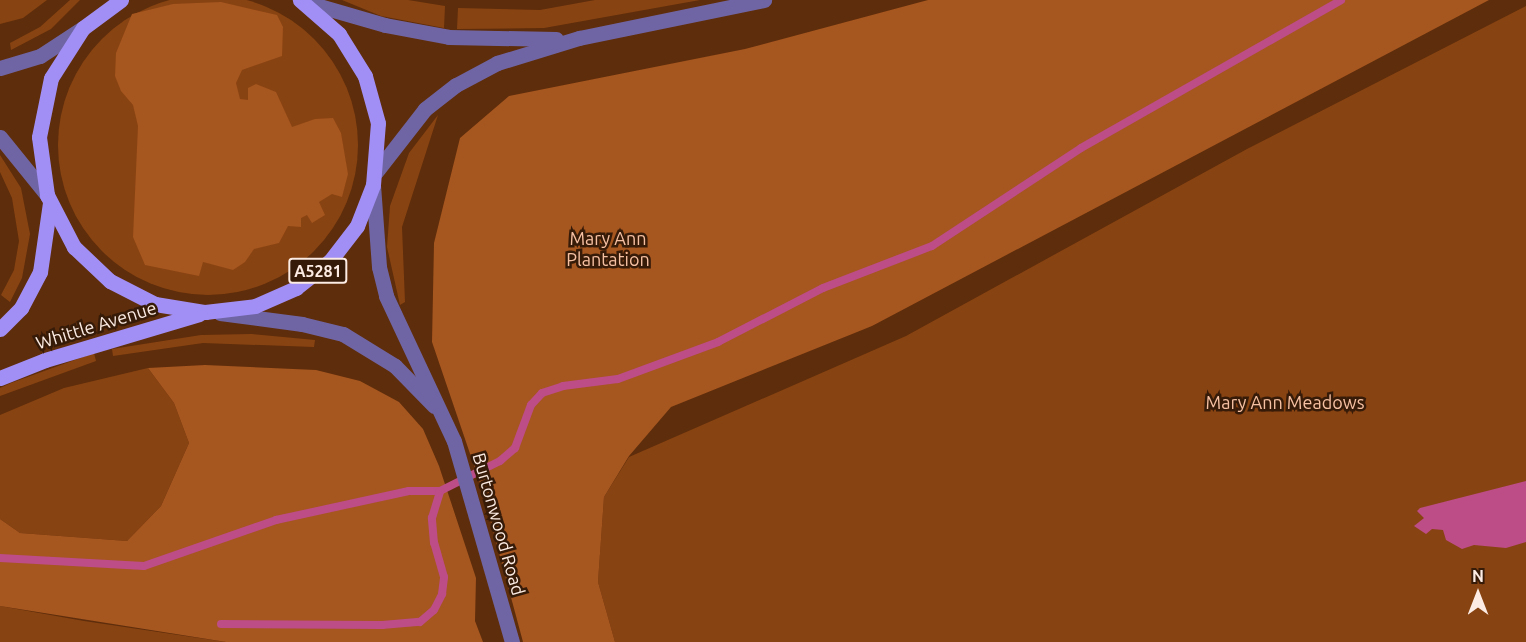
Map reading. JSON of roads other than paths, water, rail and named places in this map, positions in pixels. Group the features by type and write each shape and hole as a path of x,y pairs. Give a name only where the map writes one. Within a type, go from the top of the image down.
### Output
{"main road":[{"name":"A5281","path":"110,0 83,28 65,52 42,107 39,137 48,199 74,247 110,281 155,304 208,312 266,302 296,288 330,261 357,226 375,179 378,123 365,76 339,34 301,1"},
{"name":"A5281","path":"100,12 121,0"},
{"name":"Whittle Avenue","path":"0,329 21,308 40,272 48,199"},
{"name":"Whittle Avenue","path":"0,378 45,360 208,312"}],"street":[{"path":"375,179 417,117 456,85 496,63 579,38 764,0"},
{"path":"301,1 385,25 449,38 579,38"},
{"path":"0,68 40,56 83,28"},
{"path":"0,137 48,199"},
{"name":"Burtonwood Road","path":"375,179 379,267 386,296 444,418 461,462 512,642"},
{"name":"Burtonwood Road","path":"208,312 302,324 343,334 395,366 444,418"}],"waterway":[{"path":"0,558 144,566 276,520 409,491 440,491 500,461 515,448 531,405 542,393 563,386 618,379 718,342 823,288 932,246 1081,148 1341,0"},
{"path":"221,624 382,625 420,622 434,610 442,594 444,577 434,543 432,518 440,491"}],"park label":[{"name":"Mary Ann Plantation","path":"608,249"},
{"name":"Mary Ann Meadows","path":"1285,402"}]}
